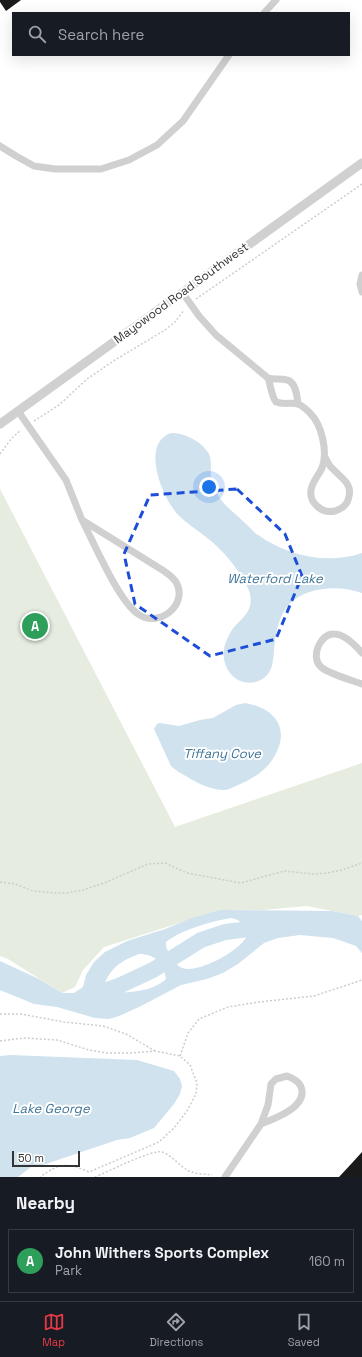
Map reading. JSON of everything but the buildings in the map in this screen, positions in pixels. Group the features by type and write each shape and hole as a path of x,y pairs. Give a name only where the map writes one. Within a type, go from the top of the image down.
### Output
{"street":[{"path":"265,12 276,0"},
{"path":"0,146 34,166 55,169 101,169 129,160 157,145 183,121 228,56"},
{"name":"Mayowood Road Southwest","path":"0,424 362,163"},
{"path":"362,275 360,284 362,292"},
{"path":"182,292 199,316 216,335 268,378 274,380 287,380 291,382 295,388 298,404"},
{"path":"268,378 272,394 276,402 298,404 310,413 316,422 321,434 324,456 323,466 313,484 311,496 316,506 331,512 341,509 344,506 349,498 349,488 345,479 332,468 324,456"},
{"path":"18,411 66,480 82,520 115,584 134,611 144,618 149,619 161,618 170,612 174,607 178,596 175,580 164,571 82,520"},
{"path":"362,654 345,638 333,634 324,637 316,654 317,662 322,668 362,684"},
{"path":"225,1177 261,1124 268,1105 271,1084 276,1079 287,1076 298,1082 302,1088 302,1093 297,1105 277,1118 261,1124"}],"path":[{"path":"0,454 11,439 27,425 59,405 87,379 165,330 175,322 191,304 362,184"},
{"path":"0,882 15,884 33,891 68,893 104,883 148,864 165,863 187,873 241,883 284,871 313,874 327,873 362,863"},
{"path":"180,1056 188,1033 199,1019 228,1007 314,996 362,980"},
{"path":"0,1014 21,1014 64,1022 103,1026 126,1034 155,1051"},
{"path":"0,1041 25,1038 57,1040 89,1050 107,1053 155,1051 180,1056 190,1065 197,1083 196,1094 187,1111 174,1128 159,1142 89,1172 76,1166 62,1164 40,1177"},
{"path":"95,1177 141,1157 160,1151 179,1162 187,1170 212,1175"}],"highlighted area":[{"path":"237,489 285,534 302,576 276,639 210,656 135,604 124,554 150,495"}],"shaded area":[{"path":"0,489 175,827 362,763 362,915 358,916 307,906 263,910 220,910 104,947 83,970 75,987 62,993 8,959 0,956"}],"water":[{"name":"Waterford Lake","path":"171,433 181,434 191,438 204,447 210,457 211,478 218,495 227,506 258,535 282,548 308,556 335,558 349,557 362,553 362,593 334,588 317,590 306,593 297,598 284,611 280,619 275,639 271,669 264,678 257,682 247,683 236,679 228,670 224,660 225,645 229,635 249,610 251,601 247,586 239,572 224,553 175,512 167,499 159,478 155,456 157,446 162,438"},
{"name":"Tiffany Cove","path":"245,703 265,710 272,715 277,721 280,729 281,737 279,747 271,762 263,770 248,780 224,790 210,788 201,784 180,773 171,766 154,729 157,724 160,723 179,726 213,718 236,705"},
{"path":"220,910 332,911 358,916 362,921 362,953 356,946 333,938 300,935 278,938 264,943 238,964 223,973 207,979 181,985 141,1006 109,1019 95,1018 57,1007 34,1004 0,990 0,961 39,979 62,993 74,993 83,987 86,975 94,962 105,952 127,941 165,929 192,918","holes":["231,918 244,924 248,930 248,933 243,942 227,955 206,965 187,969 180,967 172,958 166,947 166,942 197,927","139,954 145,954 158,960 163,968 166,979 160,984 144,990 126,992 102,991 108,977 115,967 125,960"]},
{"name":"Lake George","path":"10,1055 137,1060 174,1071 180,1079 182,1086 180,1094 174,1104 154,1128 130,1138 117,1140 43,1165 31,1167 18,1177 0,1177 0,1056"}],"waterway":[{"path":"87,1002 96,994 121,985 153,970 201,940 225,932 267,927"}],"place":[{"name":"John Withers Sports Complex","path":"35,626"}]}
